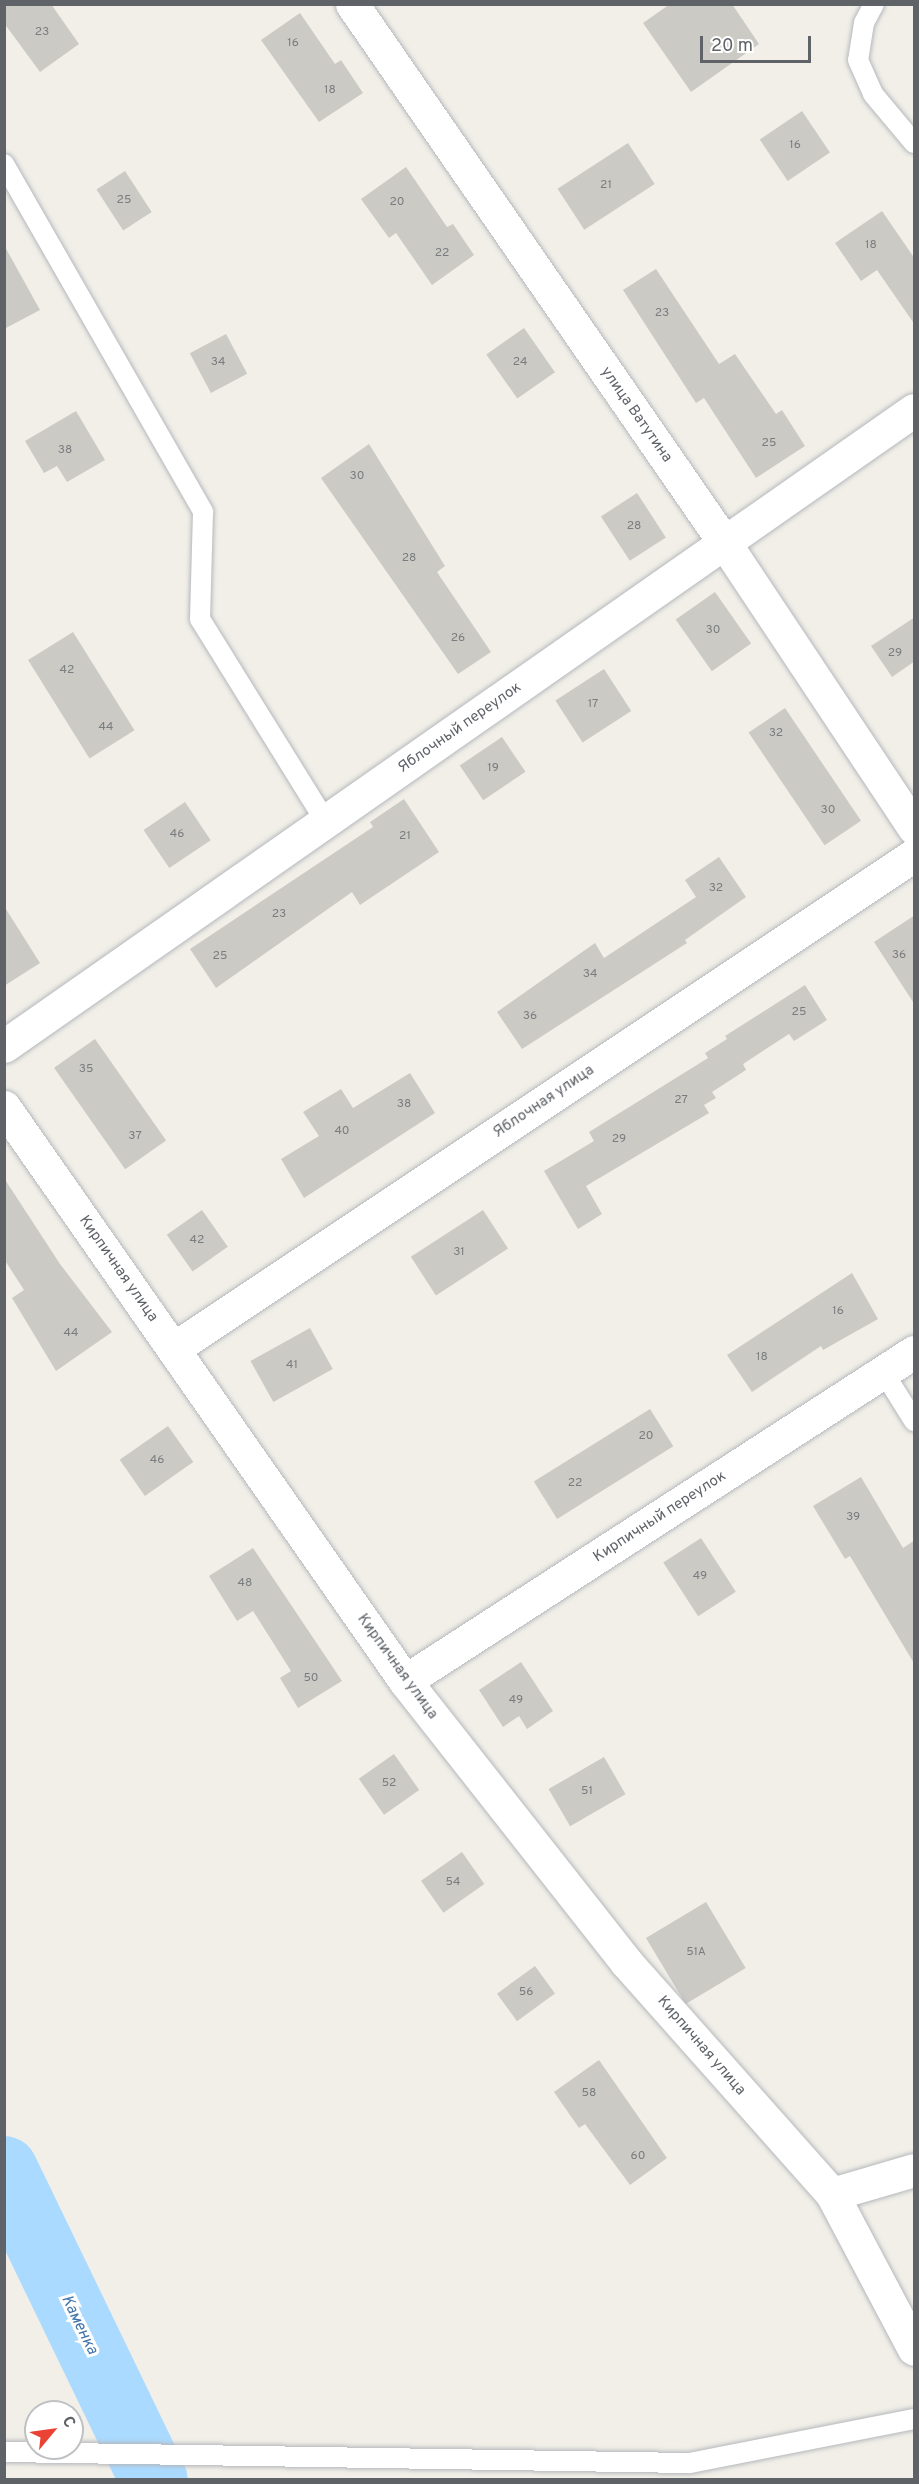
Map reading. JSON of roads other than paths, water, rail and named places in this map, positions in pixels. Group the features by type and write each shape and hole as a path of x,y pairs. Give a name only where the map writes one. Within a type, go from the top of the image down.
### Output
{"street":[{"name":"улица Ватутина","path":"352,4 724,542 915,828"},
{"name":"Яблочный переулок","path":"4,1046 915,410"},
{"name":"Яблочная улица","path":"173,1349 915,855"},
{"name":"Кирпичная улица","path":"4,1107 405,1681 626,1962 832,2194 915,2349"},
{"name":"Кирпичный переулок","path":"405,1681 915,1352"},
{"path":"832,2194 915,2170"}],"lane":[{"path":"874,4 864,23 858,60 873,93 915,143"},
{"path":"5,168 203,512 200,619 326,822"},
{"path":"884,1373 915,1421"},
{"path":"4,2452 690,2463 915,2419"}],"waterway":[{"name":"Каменка","path":"4,2170 154,2480"}]}
